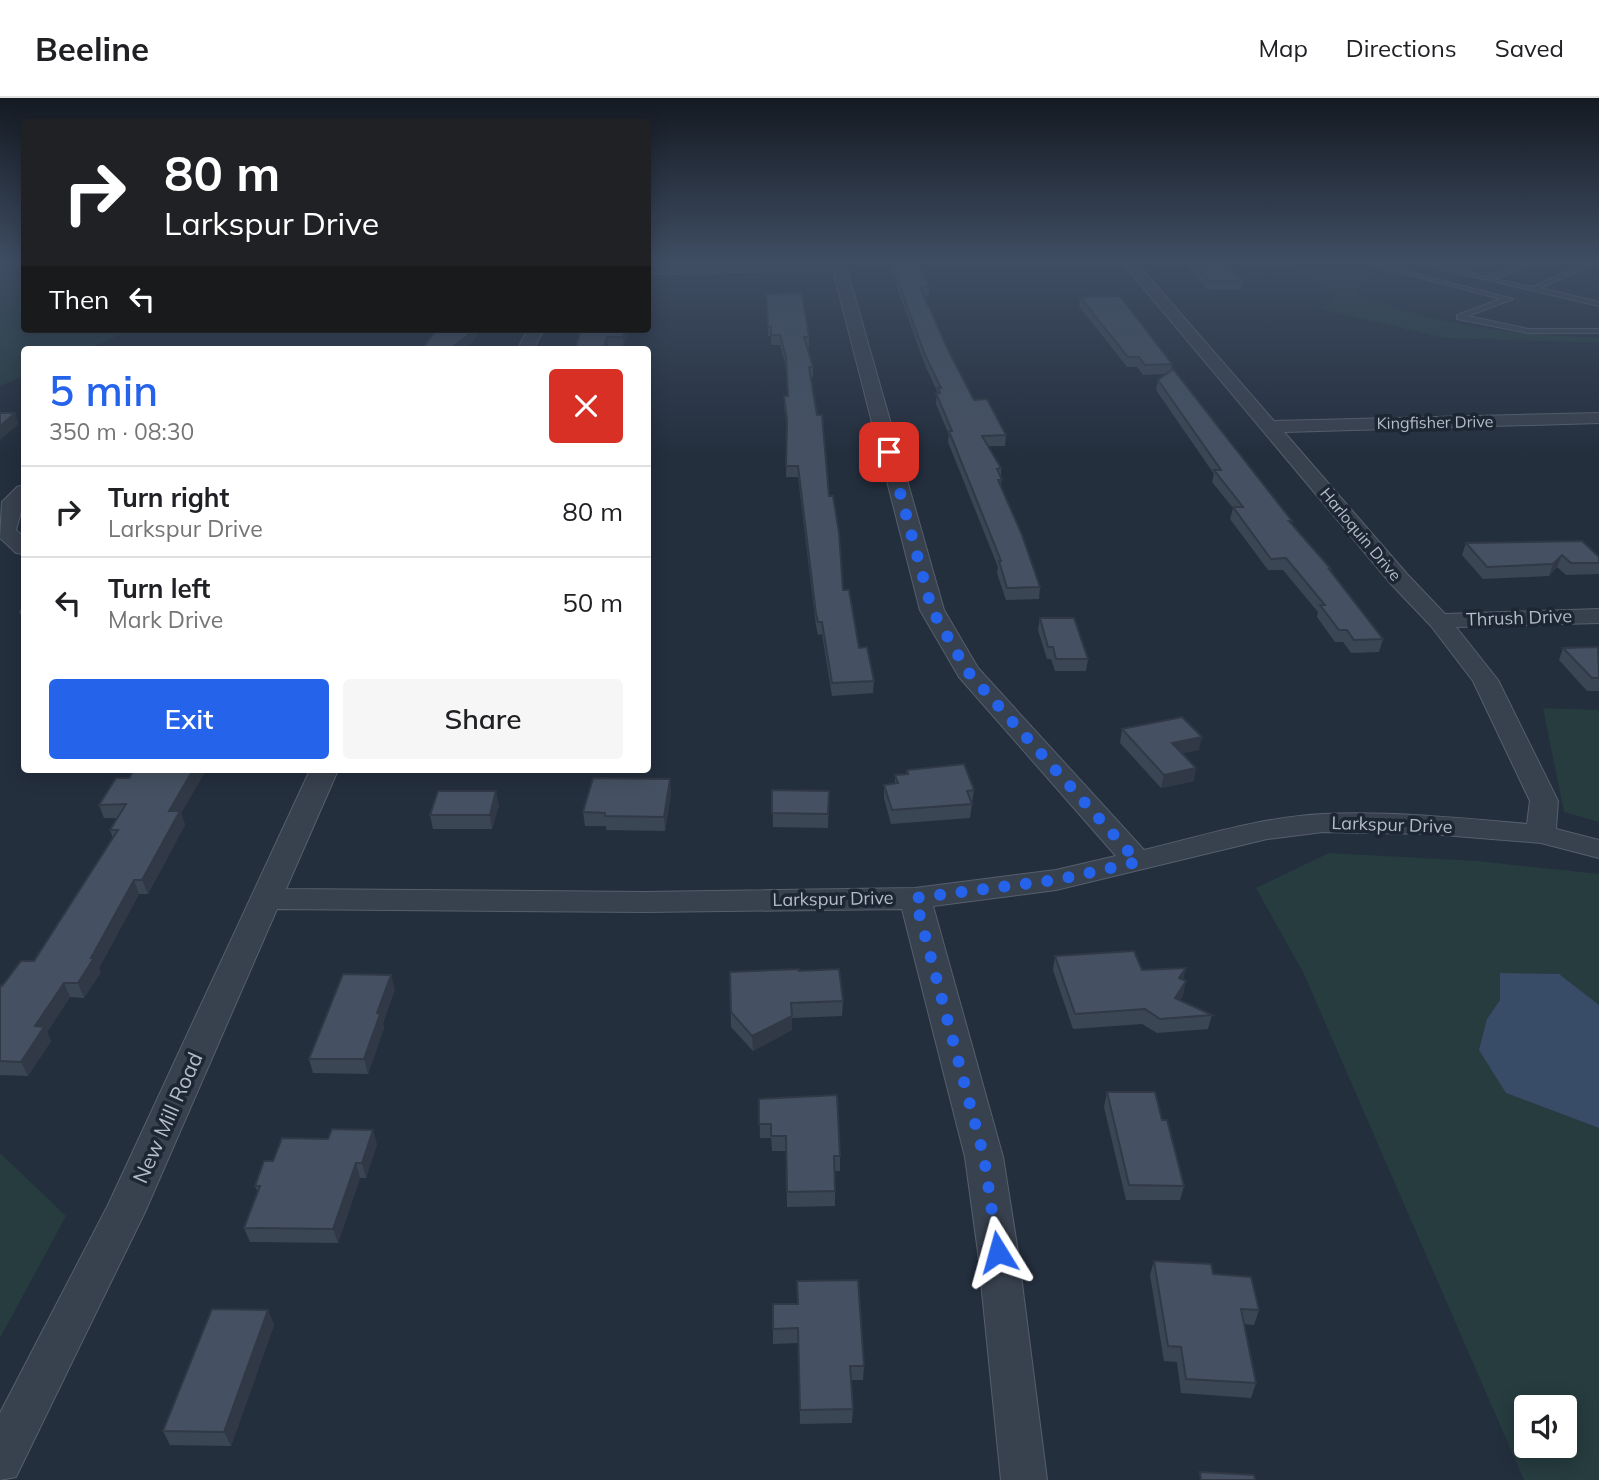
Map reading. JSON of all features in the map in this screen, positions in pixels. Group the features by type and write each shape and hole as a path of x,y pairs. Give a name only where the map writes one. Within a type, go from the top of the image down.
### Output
{"street":[{"path":"855,324 932,610 968,672 1138,862"},
{"name":"Harloquin Drive","path":"1183,324 1399,579 1439,621 1485,680 1544,801 1541,834"},
{"name":"Kingfisher Drive","path":"1270,426 1599,418"},
{"path":"21,494 12,502 5,531 21,545"},
{"name":"Thrush Drive","path":"1439,621 1599,616"},
{"name":"New Mill Road","path":"0,1461 125,1212 323,773"},
{"name":"Larkspur Drive","path":"267,899 645,902 915,898 1056,880 1267,830 1322,823 1430,825 1541,834 1599,849"},
{"path":"915,898 984,1157 998,1252 1024,1480"}],"lane":[{"path":"1496,324 1528,331 1599,331"}],"green space":[{"path":"0,324 21,324 21,333 125,333 94,346 21,346 21,377 0,386"},
{"path":"1387,324 1465,324 1506,331 1599,338 1599,343 1443,338"},
{"path":"1543,708 1599,710 1599,822 1564,812"},
{"path":"1329,853 1477,861 1599,874 1599,1005 1590,1000 1500,1000 1487,1019 1506,1093 1599,1128 1599,1480 1524,1480 1514,1458 1577,1458 1577,1395 1514,1395 1514,1457 1304,974 1256,888"},
{"path":"0,1153 66,1216 0,1338"}],"water":[{"path":"1500,973 1559,974 1599,1005 1599,1128 1506,1093 1479,1050 1487,1019 1500,1000"}],"building":[{"path":"768,324 807,324 809,337 804,337 813,367 809,367 817,415 822,415 829,496 833,496 839,533 843,590 849,590 859,648 867,647 874,681 832,683 822,622 818,622 816,614 798,466 786,466 786,357 780,335 771,335 771,327"},
{"path":"914,324 937,324 974,400 987,399 1006,435 982,436 1001,468 997,469 1002,480 998,480 1022,535 1040,587 1007,588 1001,561 936,393 940,393 938,388 941,388"},
{"path":"1102,324 1142,324 1172,364 1145,365 1139,357 1128,357"},
{"path":"434,333 471,333 454,346 424,346"},
{"path":"580,333 624,333 623,337 607,337 604,346 576,346"},
{"path":"1173,369 1383,639 1354,640 1347,630 1339,630 1320,605 1325,605 1286,558 1271,559 1233,507 1243,507 1214,470 1221,470 1158,380"},
{"path":"0,413 15,413 0,426"},
{"path":"1582,541 1599,557 1599,563 1571,563 1562,555 1553,564 1487,567 1466,543"},
{"path":"1040,618 1074,618 1088,659 1056,659 1053,647 1048,647"},
{"path":"1598,647 1599,678 1592,678 1563,648"},
{"path":"1182,717 1202,737 1172,743 1196,768 1164,775 1122,729"},
{"path":"964,764 974,790 967,791 972,804 892,810 884,785 898,783 895,775 908,774 907,770"},
{"path":"132,773 191,773 169,811 180,811 142,880 134,880 91,958 94,958 78,983 64,983 35,1026 44,1027 21,1062 0,1061 0,985 2,986 21,961 34,961 118,830 110,830 126,804 99,805 116,778 129,778"},
{"path":"593,778 670,779 664,817 605,816 605,813 583,812"},
{"path":"772,790 829,791 828,814 772,813"},
{"path":"438,791 496,791 490,815 430,815"},
{"path":"1134,951 1142,970 1186,968 1179,978 1186,981 1175,998 1212,1015 1160,1019 1145,1009 1075,1014 1055,956"},
{"path":"839,969 843,1001 791,1003 792,1016 752,1036 731,1012 730,972"},
{"path":"343,974 391,975 364,1059 309,1059"},
{"path":"1107,1092 1155,1092 1162,1120 1167,1120 1184,1186 1129,1185"},
{"path":"837,1095 840,1156 834,1156 835,1191 787,1192 786,1136 771,1136 771,1124 759,1124 759,1099"},
{"path":"332,1129 373,1130 362,1163 356,1163 333,1229 244,1228 260,1186 255,1186 264,1161 273,1161 282,1138 328,1139"},
{"path":"1154,1261 1211,1264 1213,1274 1251,1277 1259,1310 1241,1309 1256,1383 1186,1379 1181,1347 1168,1346"},
{"path":"858,1280 864,1366 850,1366 853,1409 800,1410 798,1328 773,1329 773,1304 798,1304 797,1281"},
{"path":"212,1309 268,1310 224,1432 163,1431"},
{"path":"1200,1472 1254,1475 1255,1480 1201,1480"}],"route":[{"path":"889,452 932,610 968,672 1138,862 995,890 915,898 984,1157 998,1252"}]}
